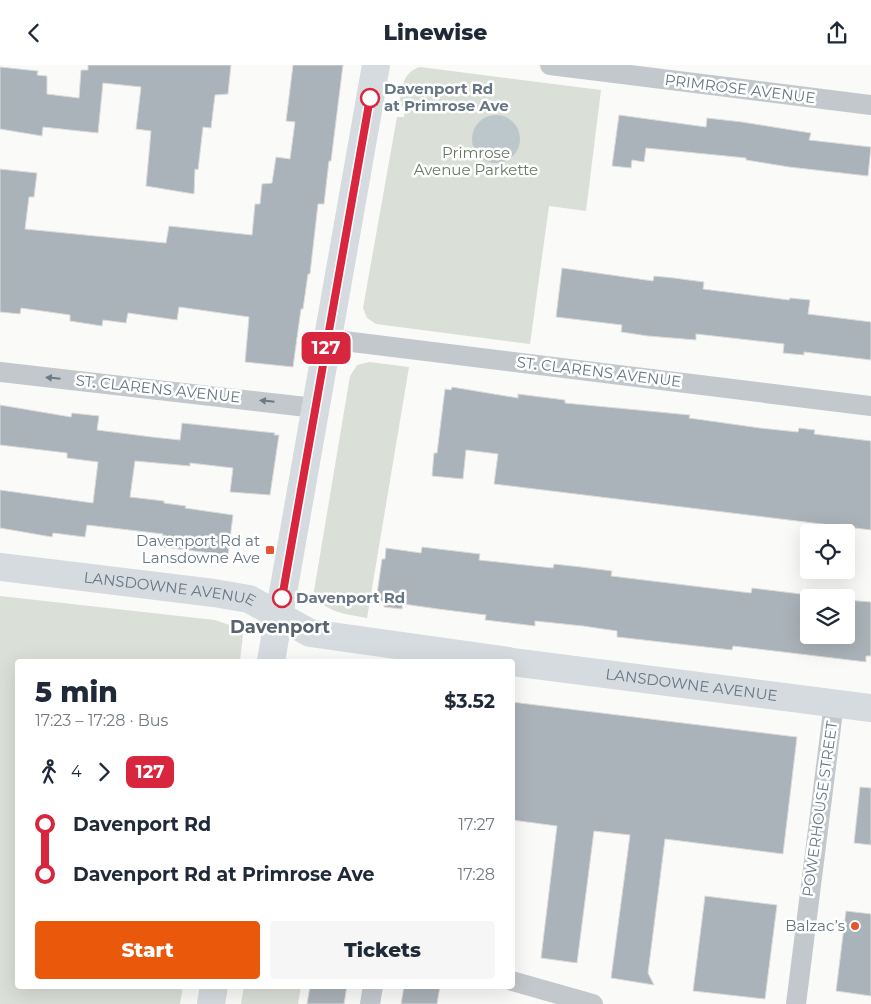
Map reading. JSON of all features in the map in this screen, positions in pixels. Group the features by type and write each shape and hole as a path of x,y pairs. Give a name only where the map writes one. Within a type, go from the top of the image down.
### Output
{"street":[{"path":"271,659 376,65"},
{"name":"PRIMROSE AVENUE","path":"550,65 871,105"},
{"name":"ST. CLARENS AVENUE","path":"328,339 871,406"},
{"name":"ST. CLARENS AVENUE","path":"0,372 315,408"},
{"name":"LANSDOWNE AVENUE","path":"0,567 249,599 310,633 497,659"},
{"name":"LANSDOWNE AVENUE","path":"515,662 871,708"},
{"name":"POWERHOUSE STREET","path":"796,1004 834,703"},
{"path":"515,983 541,997 593,1004"},
{"path":"211,1004 214,989"},
{"path":"370,1004 372,989"}],"green space":[{"name":"Primrose Avenue Parkette","path":"420,67 601,90 586,211 549,206 530,344 376,324 367,318 363,308 397,117 404,117 405,107 399,105 402,87 406,77 414,69"},
{"path":"369,362 409,367 367,618 328,608 316,598 314,591 350,376 357,365"},
{"path":"0,596 215,620 235,627 243,634 240,659 15,659 15,989 182,989 180,1004 0,1004"},
{"path":"244,989 300,989 298,1004 241,1004"}],"shaded area":[{"path":"491,115 501,115 513,122 520,134 520,144 513,156 501,163 491,163 483,159 476,152 472,144 472,134 476,126 483,119"}],"building":[{"path":"88,65 231,65 228,94 215,95 211,128 203,127 198,170 195,169 194,194 146,186 151,131 136,129 141,87 103,83 98,133 43,127 42,136 0,129 0,67 38,71 37,75 47,76 47,94 79,98 81,70 88,70"},
{"path":"293,65 343,65 324,204 318,204 310,274 308,274 303,309 301,309 293,367 245,362 249,317 179,307 177,320 128,313 126,323 103,320 102,326 70,321 70,315 21,308 20,314 0,312 0,169 37,173 34,197 29,197 25,229 166,243 169,226 252,235 255,204 260,204 262,184 272,183 276,157 290,159 295,122 286,121"},
{"path":"619,115 706,127 707,118 742,122 811,133 809,140 871,147 868,176 789,167 746,160 746,158 646,148 644,162 632,160 631,168 612,166"},
{"path":"562,268 653,281 654,276 674,278 704,282 703,289 789,300 790,298 810,300 808,314 871,322 871,360 804,352 804,355 783,353 784,344 696,334 696,340 648,336 621,332 622,325 556,317"},
{"path":"452,387 518,398 518,394 565,400 565,403 690,415 689,418 760,428 798,432 799,428 815,430 814,434 871,441 871,530 855,528 855,524 822,524 494,484 498,454 466,450 463,479 432,476 434,453 437,453 445,389 451,390"},
{"path":"0,405 71,417 72,413 99,416 97,430 180,440 182,423 275,433 274,435 279,435 270,495 230,492 233,468 190,463 190,466 135,461 130,497 164,501 164,503 186,506 185,508 233,515 228,555 161,547 163,534 87,525 85,537 53,533 52,537 0,528 0,490 93,503 98,462 67,458 67,453 0,445"},
{"path":"422,547 480,554 479,560 553,568 554,564 581,567 612,571 611,576 751,593 752,588 800,594 800,644 855,644 855,601 871,602 871,656 866,656 866,662 733,646 732,650 617,637 617,631 583,626 535,621 535,626 485,620 486,615 403,604 402,609 384,607 384,602 376,601 382,559 385,559 386,548 421,553"},
{"path":"515,702 797,737 783,854 665,839 648,973 654,985 611,978 630,835 594,831 577,963 541,958 557,826 515,820"},
{"path":"860,787 871,788 871,845 854,843"},
{"path":"705,896 777,905 765,999 693,991"},
{"path":"846,911 871,914 871,996 836,991"},
{"path":"310,989 346,989 344,1004 307,1004"},
{"path":"404,989 440,989 437,1004 401,1004"}],"bus line":[{"name":"127","path":"282,598 370,98"}],"place":[{"name":"Davenport Rd at Primrose Ave","path":"370,98"},
{"name":"Davenport Rd at Lansdowne Ave","path":"270,550"},
{"name":"Davenport Rd","path":"282,598"},
{"name":"Balzac’s","path":"855,926"}],"district":[{"name":"Davenport","path":"280,627"}]}
